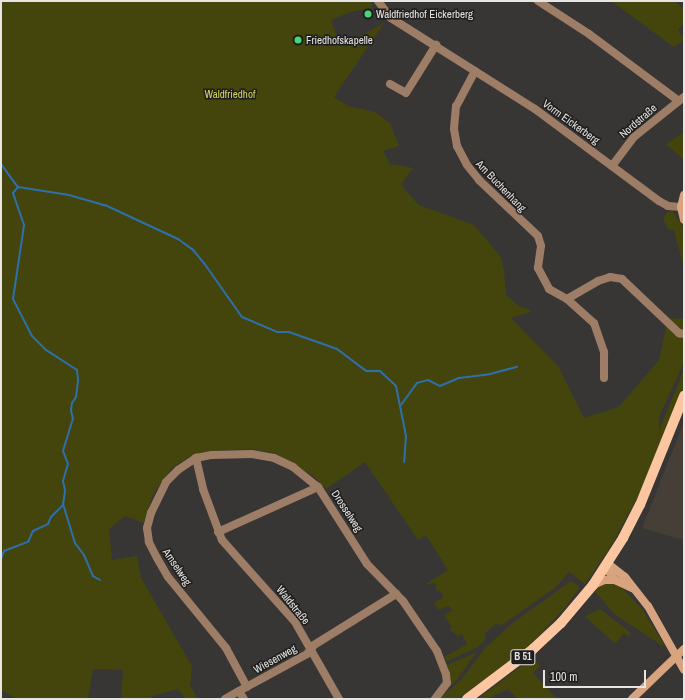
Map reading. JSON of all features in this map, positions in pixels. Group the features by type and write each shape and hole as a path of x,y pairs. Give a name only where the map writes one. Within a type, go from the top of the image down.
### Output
{"main road":[{"path":"684,195 681,208 684,220"},
{"name":"B 51","path":"468,699 533,649 589,590 606,565 642,500 684,396"},
{"path":"606,565 616,580"},
{"path":"606,565 625,577 655,616 678,656 684,670"},
{"path":"589,590 605,580 616,580 632,588"},
{"path":"632,699 684,649"}],"street":[{"name":"Vorm Eickerberg","path":"378,1 391,18 436,45 535,109 659,201 681,208"},
{"path":"538,1 589,34 682,99"},
{"path":"390,84 406,94 436,45"},
{"name":"Am Buchenhang","path":"475,71 456,106 454,129 458,146 467,165 479,180 538,236 541,246 538,268 541,278 549,289 567,299 594,323 601,337 604,352 604,378"},
{"name":"Nordstraße","path":"612,166 634,137 682,99"},
{"path":"567,299 598,281 610,277 622,279 679,333 684,334"},
{"name":"Amselweg","path":"244,699 243,689 226,648 168,576 149,542 147,528 157,497 174,474 196,458 231,453 274,458 299,471 318,487"},
{"path":"196,458 203,489 218,532"},
{"name":"Drosselweg","path":"218,532 318,487 368,564 396,594 428,636 444,665 447,683 435,699"},
{"name":"Waldstraße","path":"218,532 225,544 295,622 339,699"},
{"path":"311,649 396,594"},
{"name":"Wiesenweg","path":"225,699 307,654 311,649"}],"shaded area":[{"path":"684,422 684,540 642,528"}],"green space":[{"name":"Waldfriedhof","path":"1,1 372,1 372,8 350,12 331,20 341,47 384,23 334,97 348,106 375,112 390,123 399,146 383,151 390,164 413,168 401,185 419,205 474,225 501,257 504,270 506,295 519,306 532,311 511,318 558,366 584,418 619,407 659,360 668,318 684,319 684,362 659,417 659,431 684,369 684,387 642,489 611,546 585,584 569,572 556,587 502,625 496,624 486,632 485,640 478,647 447,661 444,657 467,644 462,634 458,636 450,630 452,628 444,615 452,610 449,606 438,610 434,603 444,597 440,590 437,592 435,583 424,585 448,570 426,535 418,540 365,462 326,489 312,475 276,454 253,449 211,451 189,457 172,468 153,494 144,523 125,516 109,529 112,560 137,556 141,578 192,666 190,685 198,699 185,699 178,689 152,696 151,699 121,699 123,670 93,669 88,699 18,699 1,690"},
{"path":"611,1 675,1 684,10 684,24 678,29 684,39 674,47"},
{"path":"684,132 684,160 666,144"},
{"path":"672,211 684,228 684,268 674,230 669,230 663,219 667,213"},
{"path":"571,581 580,587 564,609 528,647 458,699 439,699 461,680 485,648 514,622"},
{"path":"603,583 616,584 623,589 642,609 666,648 614,614 595,591"},
{"path":"600,609 631,633 629,636 624,633 615,644 585,616"},
{"path":"477,652 455,682 450,685 447,665"},
{"path":"532,658 540,666 533,673 557,699 518,699 508,689 486,699 478,699"}],"waterway":[{"path":"1,164 18,187"},
{"path":"18,187 69,195 105,205 178,239 193,250 204,263 242,317 277,332 289,332 337,349 366,371 380,371 396,386 406,436 404,462"},
{"path":"1,559 4,551 28,542 33,531 48,524 51,517 63,505 65,490 63,481 68,464 63,451 73,419 71,410 72,403 76,397 78,380 77,370 45,349 32,336 13,299 24,225 13,193 18,187"},
{"path":"401,405 417,383 428,380 440,386 459,378 490,374 517,367"},
{"path":"63,504 75,543 84,555 93,576 100,580"}],"place":[{"name":"Waldfriedhof Eickerberg","path":"368,14"},
{"name":"Friedhofskapelle","path":"298,40"}]}
